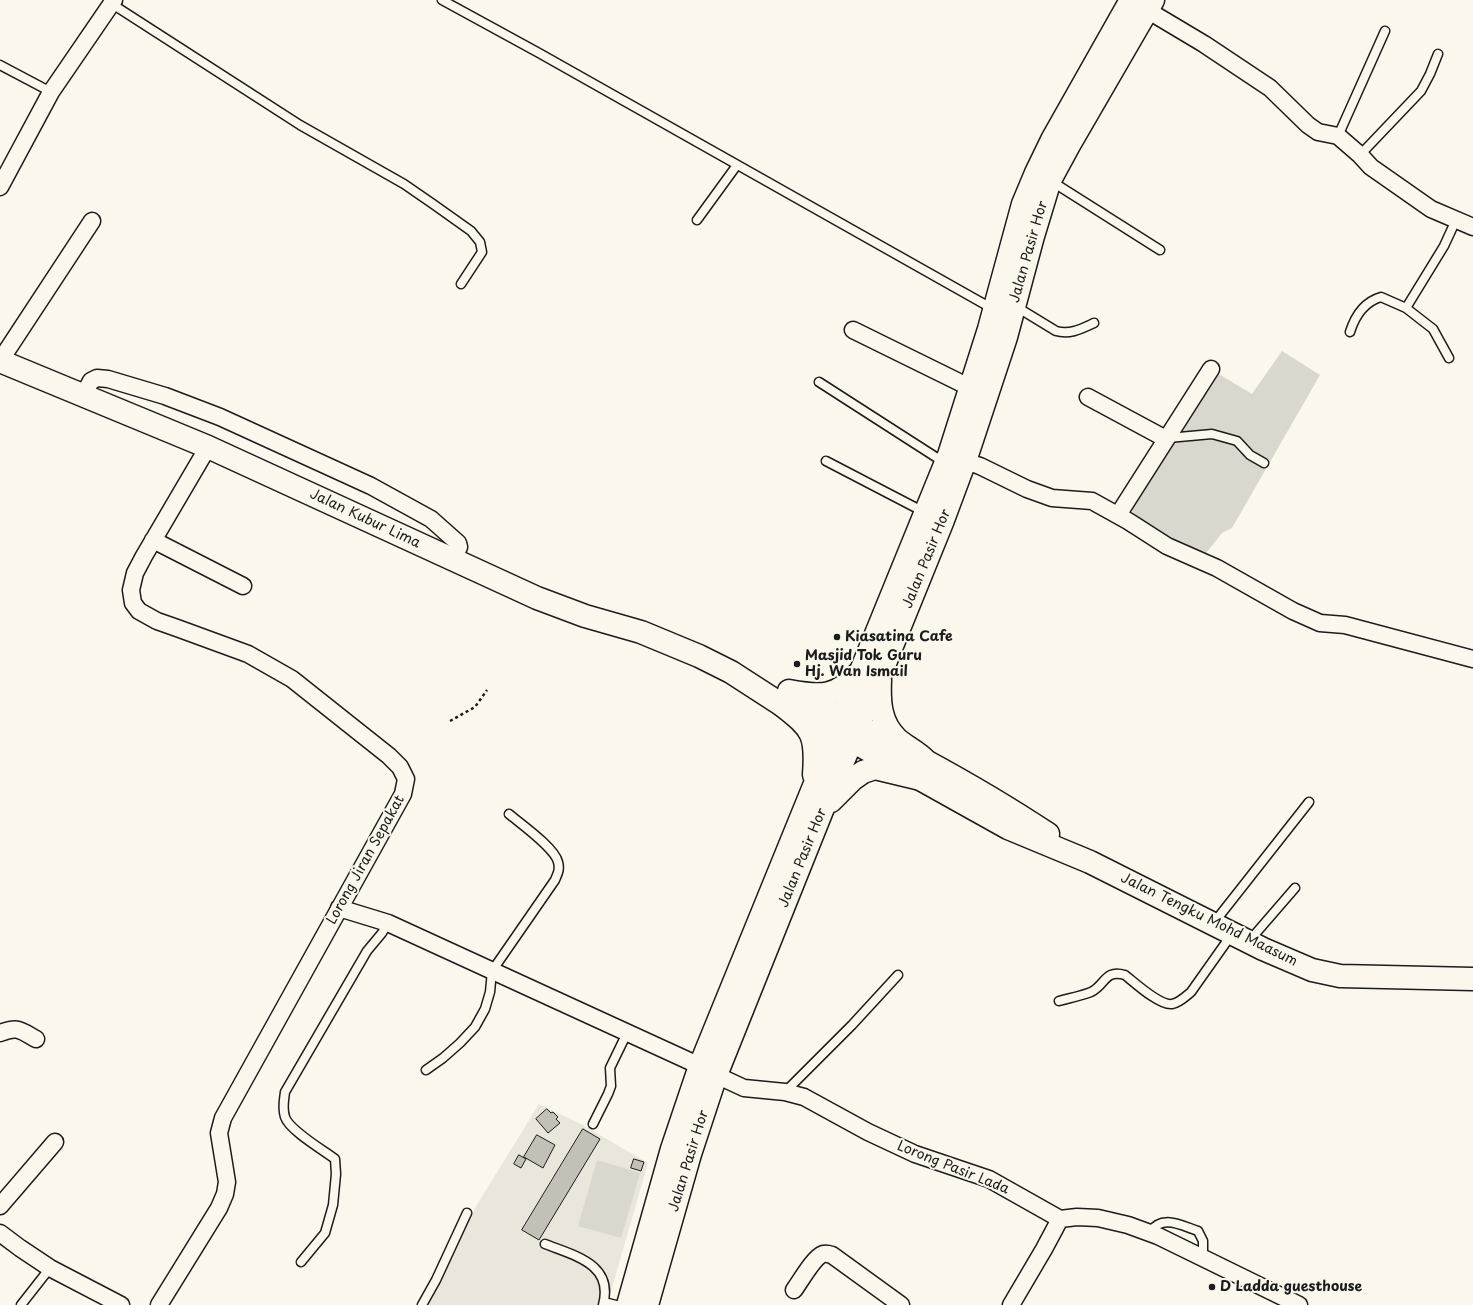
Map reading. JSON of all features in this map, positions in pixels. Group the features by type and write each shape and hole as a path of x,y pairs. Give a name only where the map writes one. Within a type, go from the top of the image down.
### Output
{"main road":[{"name":"Jalan Pasir Hor","path":"628,1305 672,1149 823,808 847,729 871,672 943,520 971,388 1033,236 1050,180 1143,3"},
{"name":"Jalan Pasir Hor","path":"871,672 926,513 984,406 1023,204 1052,140 1143,3"},
{"name":"Jalan Kubur Lima","path":"0,361 208,447 536,598 585,616 641,632 699,656 847,729"},
{"path":"785,698 830,694 871,672 879,695 883,719 898,739 916,752 923,770 909,777 892,771 874,768 853,779 823,808"},
{"path":"785,698 808,728 813,739 815,751 813,789"},
{"name":"Jalan Pasir Hor","path":"648,1305 690,1154 708,1070 813,789 847,729"},
{"name":"Jalan Tengku Mohd Maasum","path":"847,729 923,770 1008,828 1090,862 1240,938 1312,970 1340,976 1473,979"}],"street":[{"path":"0,187 51,92 113,2"},
{"path":"1143,3 1270,88 1308,125 1318,132 1338,136 1360,155 1371,167 1432,209 1473,227"},
{"path":"0,361 92,221"},
{"path":"853,330 971,388"},
{"path":"1118,515 1211,369"},
{"path":"83,396 91,381 97,378 108,379 165,396 220,417 371,486 431,519 458,543 459,547 453,560"},
{"path":"1088,397 1166,439"},
{"name":"Lorong Jiran Sepakat","path":"159,1305 219,1208 226,1194 227,1182 219,1133 223,1118 403,794 406,779 400,767 389,756 292,679 248,654 164,623 139,611 133,603 131,590 135,573 208,447"},
{"path":"955,462 980,466 1026,489 1052,498 1092,501 1118,515 1167,546 1217,568 1293,611 1320,623 1345,625 1473,659"},
{"path":"153,540 244,586"},
{"name":"Lorong Pasir Lada","path":"339,908 388,923 744,1088 785,1092 804,1097 868,1132 915,1154 989,1179 1060,1219"},
{"path":"0,1032 9,1029 19,1029 36,1039"},
{"path":"0,1206 55,1142"},
{"path":"1011,1305 1060,1219 1077,1217 1098,1218 1158,1236 1299,1305"},
{"path":"0,1233 50,1268 121,1305"},
{"path":"794,1290 821,1254 827,1253 832,1255 901,1305"}],"lane":[{"path":"442,0 737,165 1004,308 1063,333 1077,331 1094,323"},
{"path":"113,2 300,125 404,184 471,231 480,242 482,252 461,284"},
{"path":"1338,136 1385,31"},
{"path":"1360,155 1421,91 1438,54"},
{"path":"0,65 51,92"},
{"path":"696,220 737,165"},
{"path":"1050,180 1160,250"},
{"path":"1406,308 1444,246 1456,220"},
{"path":"1350,332 1353,322 1364,305 1381,297 1406,308 1433,329 1449,358"},
{"path":"819,382 955,462"},
{"path":"1166,439 1176,436 1212,434 1237,441 1250,455 1264,463"},
{"path":"826,461 926,513"},
{"path":"1213,924 1310,802"},
{"path":"426,1070 460,1043 474,1027 485,1009 490,992 492,971 555,880 559,869 558,860 553,851 509,814"},
{"path":"1060,1001 1092,991 1110,974 1118,973 1125,975 1164,1003 1173,1004 1182,1000 1240,938 1295,888"},
{"path":"301,1262 325,1233 333,1205 336,1174 335,1159 293,1129 285,1118 283,1106 285,1092 367,950 382,933 388,923"},
{"path":"785,1092 852,1025 898,975"},
{"path":"593,1124 608,1094 611,1080 610,1068 627,1033"},
{"path":"422,1305 436,1280 467,1213"},
{"path":"1149,1233 1154,1226 1161,1222 1173,1223 1198,1231 1203,1241 1202,1258"},
{"path":"545,1244 592,1265 603,1278 605,1285 603,1303 616,1305"},
{"path":"21,1305 50,1268"}],"path":[{"path":"450,721 475,707 487,690"}],"shaded area":[{"path":"1282,351 1320,375 1232,528 1222,533 1206,553 1201,554 1145,524 1128,507 1217,373 1252,394"},
{"path":"539,1104 581,1124 648,1163 607,1305 425,1305 449,1265 475,1208"},
{"path":"597,1160 640,1173 621,1238 578,1226"}],"building":[{"path":"547,1109 558,1117 556,1119 560,1123 548,1133 536,1119"},
{"path":"583,1129 600,1139 539,1240 522,1230"},
{"path":"537,1135 555,1145 543,1168 524,1157"},
{"path":"519,1155 526,1159 521,1168 514,1164"},
{"path":"634,1159 644,1162 641,1171 631,1168"}],"place":[{"name":"Kiasatina Cafe","path":"837,637"},
{"name":"Masjid Tok Guru Hj. Wan Ismail","path":"797,664"},
{"name":"D Ladda guesthouse","path":"1212,1287"}]}
